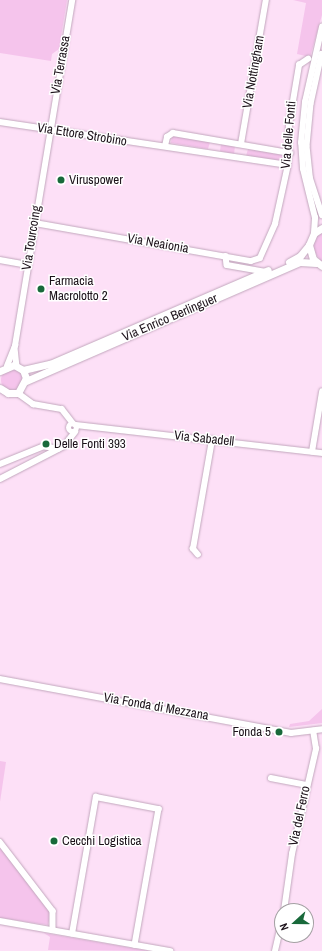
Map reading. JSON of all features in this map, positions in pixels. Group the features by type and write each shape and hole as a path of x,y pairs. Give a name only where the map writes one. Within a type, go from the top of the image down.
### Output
{"main road":[{"path":"319,264 309,245 314,233 322,228"},
{"name":"Via Enrico Berlinguer","path":"2,368 20,368 50,364 266,272 300,256 309,245"},
{"name":"Via Enrico Berlinguer","path":"26,382 300,262 319,264"},
{"path":"2,391 20,391 26,382 20,368"}],"street":[{"name":"Via Terrassa","path":"50,130 72,0"},
{"name":"Via Nottingham","path":"241,144 266,0"},
{"path":"314,233 315,218 303,169 301,143 305,102 322,27"},
{"path":"322,54 311,104 307,146 310,177 322,215"},
{"name":"Via delle Fonti","path":"270,241 290,153 289,125 295,83 300,63 308,59"},
{"name":"Via Ettore Strobino","path":"0,122 288,165"},
{"name":"Via Tourcoing","path":"2,368 15,346 50,130"},
{"path":"165,146 171,133 290,153"},
{"name":"Via Neaionia","path":"35,223 257,260 270,241"},
{"path":"226,256 226,265 266,272"},
{"path":"0,260 28,265"},
{"name":"Via Tourcoing","path":"15,346 20,368"},
{"path":"0,479 58,449 73,429 67,416 60,408 27,400 20,391"},
{"path":"312,452 322,392"},
{"name":"Via Sabadell","path":"73,429 86,426 322,453"},
{"path":"198,555 193,549 212,440"},
{"path":"0,464 44,446 58,449"},
{"name":"Via Fonda di Mezzana","path":"0,679 291,733 312,731"},
{"path":"312,731 322,729"},
{"name":"Via del Ferro","path":"285,903 307,785 316,749 312,731"},
{"path":"271,778 307,785"},
{"path":"72,934 98,797 159,808 135,944"},
{"path":"0,842 53,911 53,930"},
{"path":"0,921 170,951"}],"shaded area":[{"path":"0,0 67,0 59,49 52,54 51,61 0,53"},
{"path":"293,0 322,0 322,15 310,57 297,54 306,3"},
{"path":"172,135 210,142 208,149 171,143"},
{"path":"221,144 235,146 234,154 220,151"},
{"path":"248,149 283,155 282,162 246,156"},
{"path":"322,231 322,263 312,248 316,236"},
{"path":"12,369 20,372 23,380 20,388 12,391 4,388 1,380 4,372"},
{"path":"322,709 322,723 289,727 290,724 309,721"},
{"path":"0,761 6,762 0,802"},
{"path":"0,845 51,911 48,925 0,918"},
{"path":"44,933 149,951 48,950 50,937"}],"place":[{"name":"Viruspower","path":"61,180"},
{"name":"Farmacia Macrolotto 2","path":"41,289"},
{"name":"Delle Fonti 393","path":"46,444"},
{"name":"Fonda 5","path":"279,732"},
{"name":"Cecchi Logistica","path":"54,841"}]}
